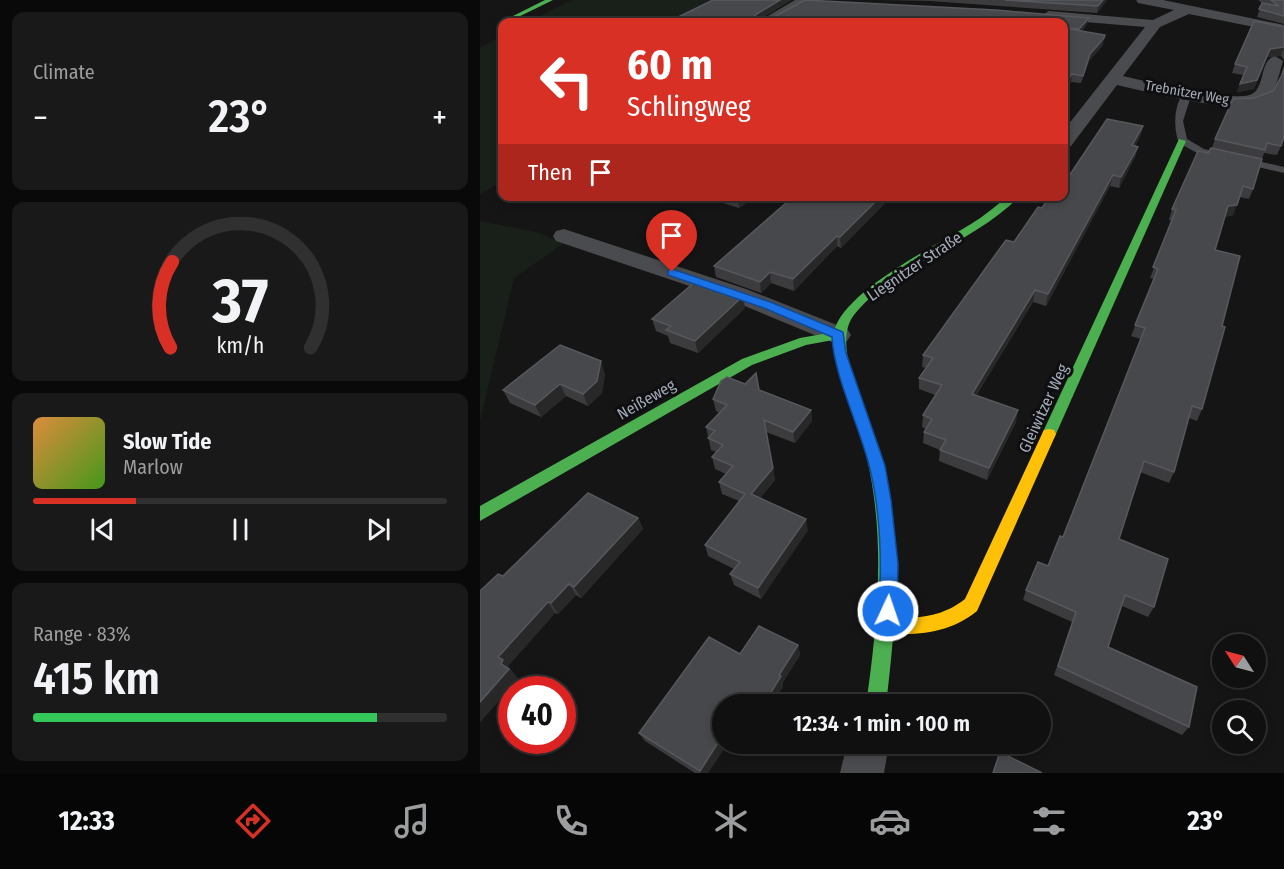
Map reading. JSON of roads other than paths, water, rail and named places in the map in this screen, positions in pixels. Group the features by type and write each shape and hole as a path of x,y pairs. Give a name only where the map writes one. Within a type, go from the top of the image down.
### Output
{"main road":[{"path":"503,18 523,0"},
{"path":"507,18 550,0"},
{"name":"Gleiwitzer Weg","path":"887,626 934,626 962,616 971,605 1182,141"},
{"name":"Liegnitzer Straße","path":"838,335 848,314 872,292 976,225 1008,201"},
{"path":"838,335 839,353 877,466 883,500 890,564 887,626 878,694"},
{"name":"Neißeweg","path":"480,514 747,362 804,341 838,335"}],"street":[{"path":"772,18 805,0"},
{"path":"1143,0 1284,29"},
{"path":"1068,134 1155,24 1186,10"},
{"path":"1036,13 1155,24"},
{"name":"Trebnitzer Weg","path":"1112,79 1241,101 1258,97 1264,91 1275,61"},
{"path":"564,236 737,294 838,335"},
{"path":"862,773 866,754"}],"lane":[{"path":"1188,93 1178,121 1182,141 1201,151 1284,170"}]}
